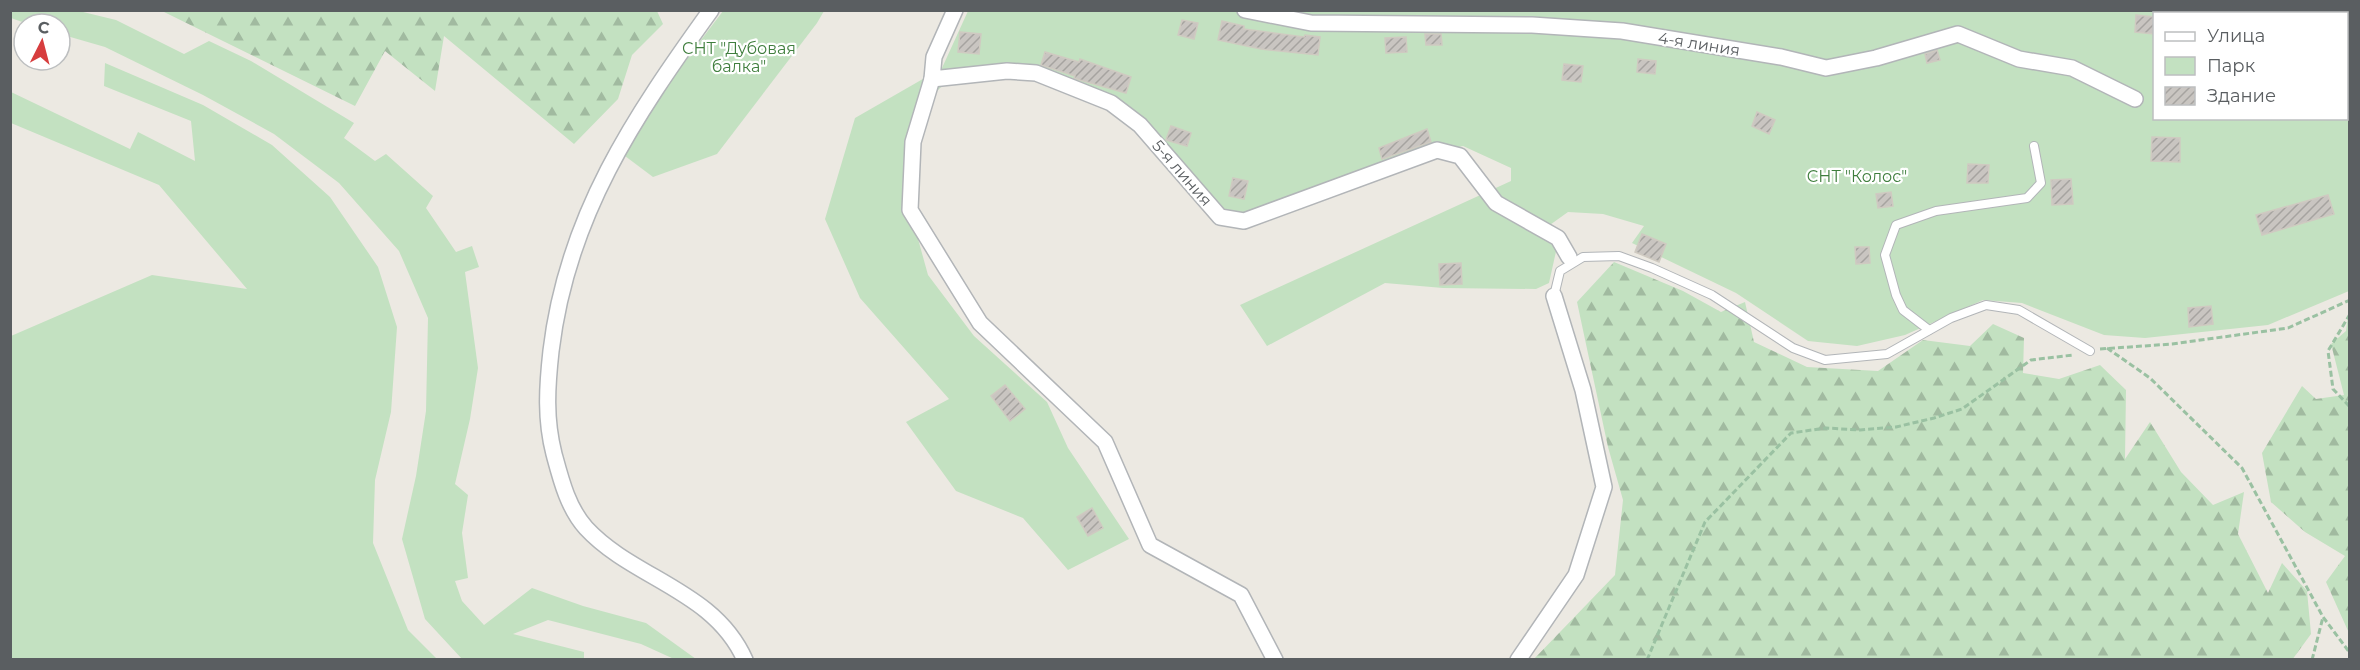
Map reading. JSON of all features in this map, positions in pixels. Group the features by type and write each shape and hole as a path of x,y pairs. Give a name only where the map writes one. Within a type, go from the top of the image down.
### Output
{"street":[{"path":"711,10 639,114 584,218 566,269 554,324 546,405 549,433 561,479 572,509 587,528 611,549 675,587 704,609 730,635 745,660"},
{"path":"955,10 934,57 932,78 913,142 910,210 980,323 1105,441 1150,544 1241,595 1275,660"},
{"name":"4-я линия","path":"1245,10 1311,23 1532,25 1622,31 1781,57 1826,68 1876,58 1958,34 2019,59 2072,68 2135,99"},
{"path":"2298,10 2313,12"},
{"name":"5-я линия","path":"932,78 1007,71 1036,73 1111,103 1140,125 1220,217 1244,221 1437,150 1451,152 1460,156 1496,203 1558,237 1569,257"},
{"path":"1518,660 1576,575 1604,487 1583,390 1554,296"}],"lane":[{"path":"1929,330 1903,310 1896,296 1886,255 1896,225 1936,211 2027,198 2041,183 2034,146"},
{"path":"1554,296 1560,271 1575,261 1583,257 1619,256 1652,268 1712,296 1793,348 1825,360 1887,354 1951,318 1986,305 2019,310 2090,351"}],"path":[{"path":"1647,660 1705,522 1791,433 1826,428 1860,430 1896,427 1934,418 1962,409 2031,360 2105,347 2172,344 2288,328 2349,300"},
{"path":"2349,314 2328,351 2334,389 2349,407"},
{"path":"2105,347 2150,378 2242,468 2323,617 2349,653"},
{"path":"2312,660 2323,617"}],"green space":[{"path":"11,10 79,11 116,20 184,54 209,41 251,61 354,123 344,138 375,161 386,154 433,196 426,208 456,252 472,246 479,267 465,272 478,368 470,419 455,484 468,495 462,533 468,578 455,581 462,601 484,625 532,588 583,606 646,623 696,659 674,659 641,644 548,620 513,634 584,652 584,659 462,659 425,619 402,539 416,476 426,411 428,318 399,251 339,183 274,134 203,95 105,47 72,37 72,12 12,12 11,18"},
{"path":"162,11 657,11 663,24 632,55 618,99 574,144 444,36 435,91 385,51 355,106"},
{"name":"СНТ \"Дубовая балка\"","path":"723,11 824,11 717,154 653,177 625,156 660,94"},
{"name":"СНТ \"Колос\"","path":"968,11 2349,11 2349,291 2268,325 2145,338 2104,335 2022,303 1983,300 1905,335 1857,346 1808,341 1736,293 1632,243 1644,226 1603,214 1568,212 1540,232 1557,247 1549,283 1536,289 1443,288 1385,283 1267,346 1240,305 1511,181 1511,168 1463,146 1398,162 1245,216 1221,211 1161,140 1118,98 1022,64 960,69 914,113 910,210 928,275 974,336 1047,402 1068,448 1129,539 1068,570 1023,518 956,491 906,422 949,399 860,298 825,219 855,118 942,68"},
{"path":"105,63 203,105 272,145 330,197 378,267 397,327 391,412 375,480 373,543 408,630 437,659 11,659 11,336 152,275 247,289 159,185 11,123 11,92 130,149 138,132 195,161 191,121 104,86"},
{"path":"1614,262 1683,291 1721,312 1745,302 1754,342 1807,367 1878,371 1923,340 1970,346 1993,324 2024,338 2023,373 2059,379 2100,365 2126,390 2125,459 2150,422 2181,472 2213,505 2244,492 2238,534 2268,593 2282,563 2307,591 2311,634 2292,660 1534,659 1615,575 1623,500 1608,447 1577,302"},
{"path":"2349,309 2350,633 2326,582 2345,556 2305,532 2271,502 2262,453 2302,386 2316,399 2344,395 2331,344 2346,331"}],"building":[{"path":"2136,15 2153,17 2153,34 2135,32"},
{"path":"1182,20 1198,23 1194,39 1178,35"},
{"path":"1222,21 1244,26 1244,29 1320,37 1318,55 1261,49 1218,40"},
{"path":"960,32 981,34 979,54 958,52"},
{"path":"1425,34 1441,34 1442,45 1426,45"},
{"path":"1406,37 1407,52 1386,53 1385,38"},
{"path":"1937,50 1940,60 1927,63 1925,54"},
{"path":"1045,52 1079,62 1080,59 1131,77 1126,93 1080,80 1074,78 1075,76 1041,65"},
{"path":"1638,59 1656,61 1655,74 1637,72"},
{"path":"1564,64 1583,66 1581,82 1562,80"},
{"path":"1757,112 1775,120 1769,134 1752,126"},
{"path":"1171,126 1191,133 1187,146 1166,140"},
{"path":"1427,129 1431,142 1382,159 1379,148"},
{"path":"2152,137 2180,138 2180,162 2151,161"},
{"path":"1968,164 1989,165 1988,183 1967,183"},
{"path":"1233,178 1248,181 1244,199 1229,196"},
{"path":"2071,179 2073,204 2052,205 2051,180"},
{"path":"1891,192 1893,206 1878,208 1876,194"},
{"path":"2328,195 2334,214 2262,235 2256,215"},
{"path":"1642,234 1666,244 1659,262 1635,252"},
{"path":"1855,247 1869,247 1870,263 1856,264"},
{"path":"1461,263 1462,284 1440,285 1439,264"},
{"path":"2211,306 2213,324 2189,327 2188,308"},
{"path":"1005,385 1025,409 1010,421 991,396"},
{"path":"1092,508 1103,528 1088,536 1077,517"}]}
